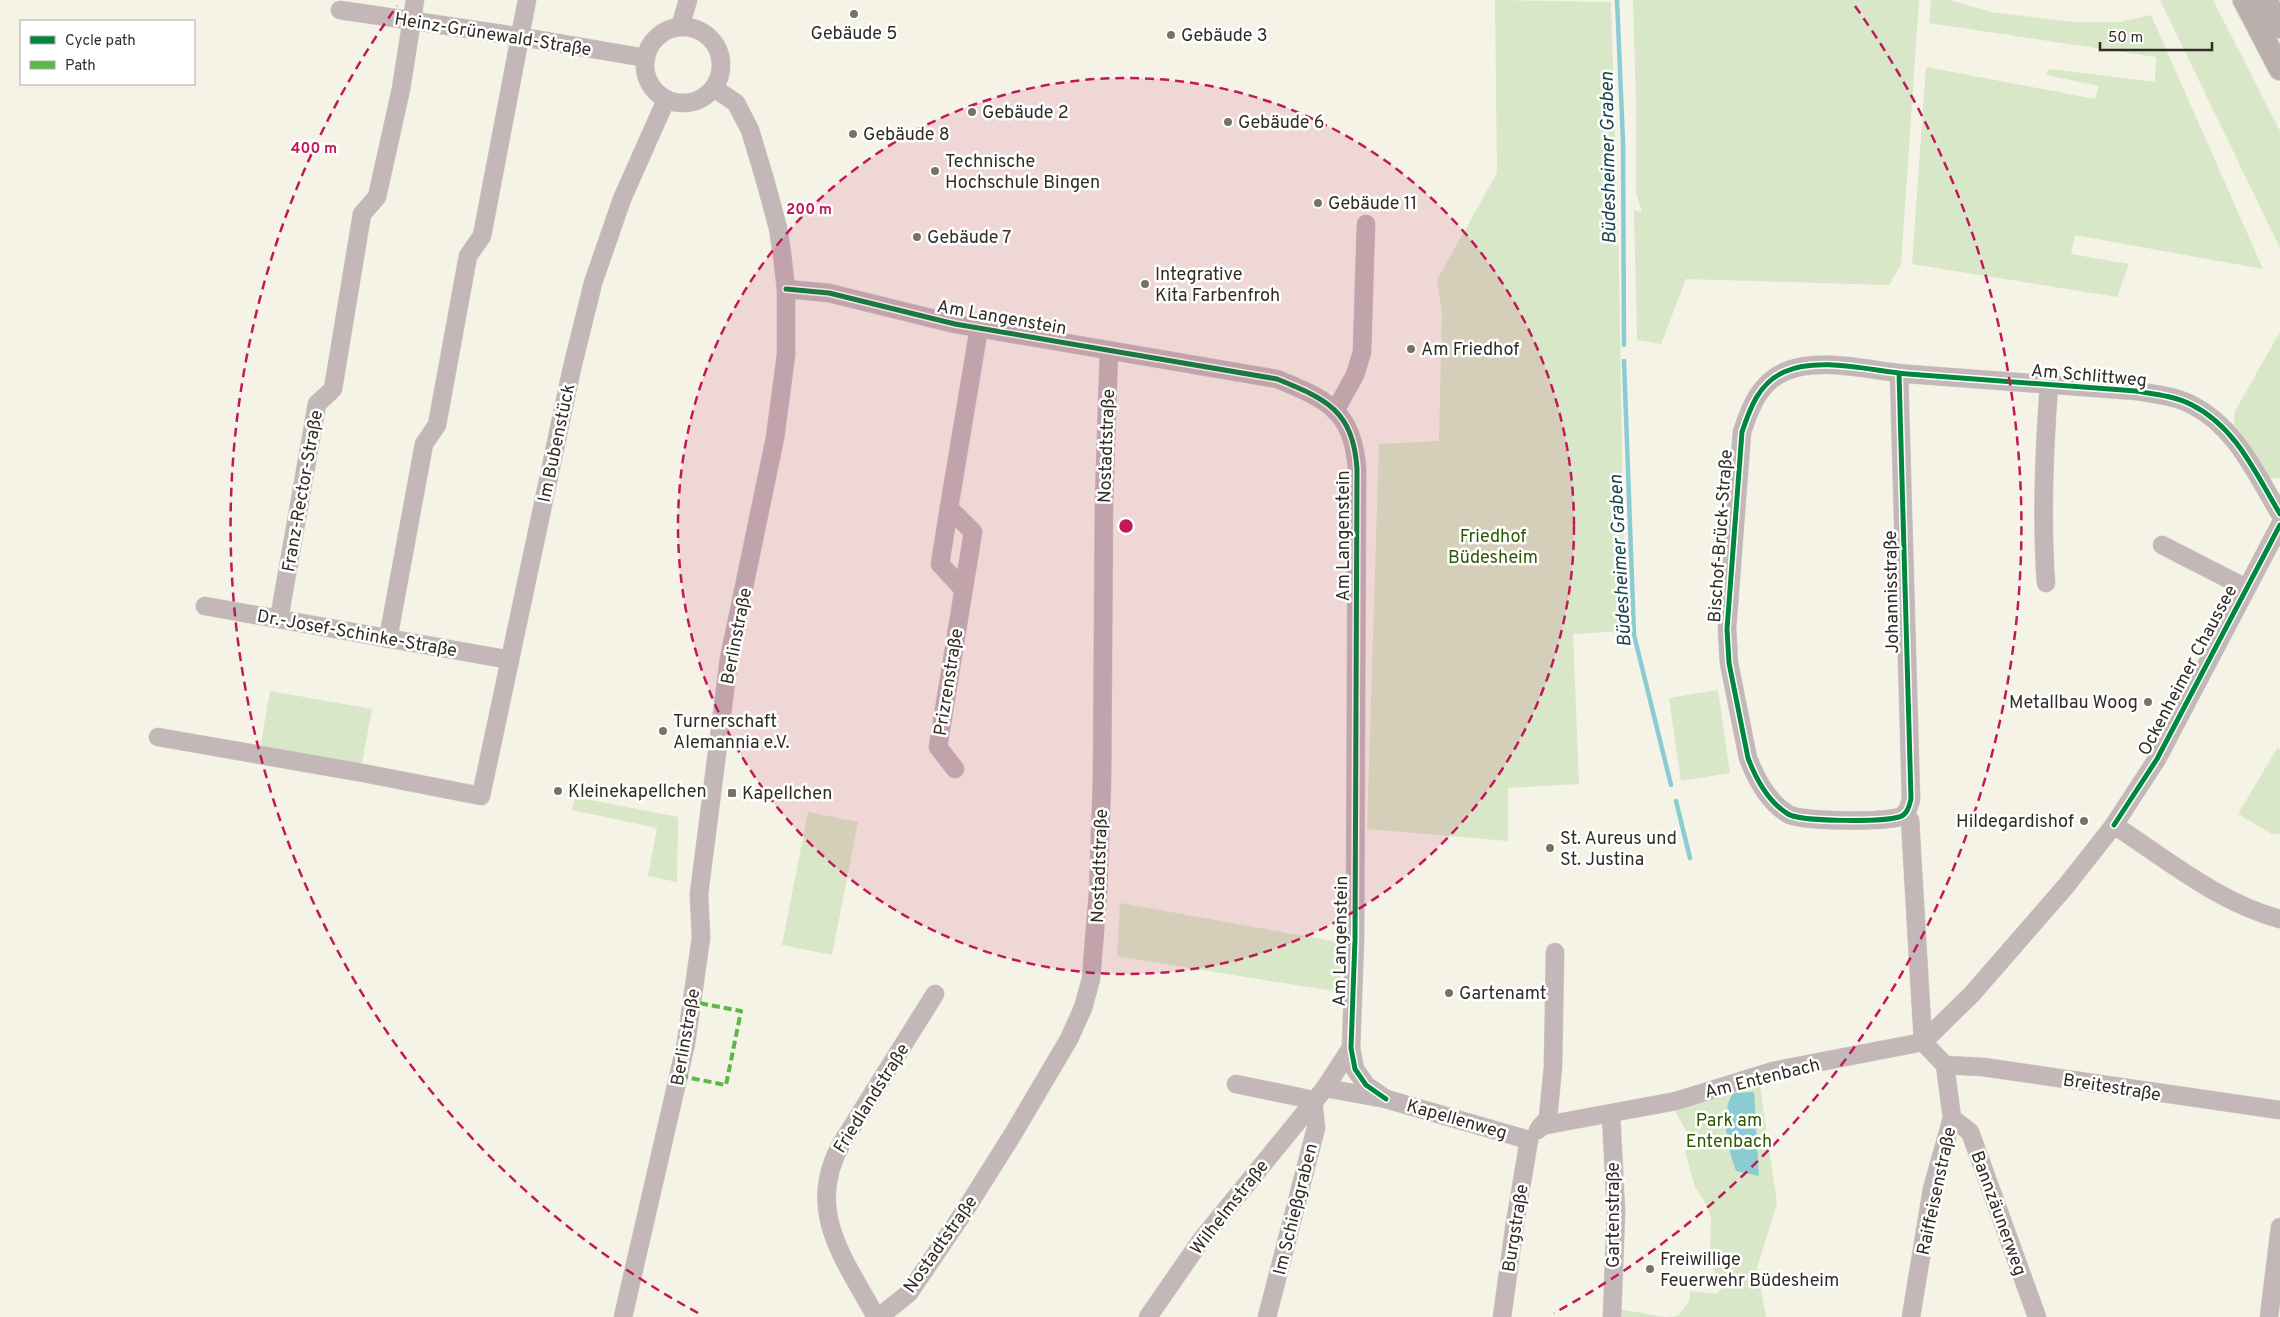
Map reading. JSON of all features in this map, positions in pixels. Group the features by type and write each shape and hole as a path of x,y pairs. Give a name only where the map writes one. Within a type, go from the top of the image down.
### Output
{"main road":[{"path":"2244,0 2280,69"},
{"path":"2266,0 2280,27"}],"street":[{"name":"Franz-Rector-Straße","path":"279,619 317,404 333,389 362,214 377,197 401,89 415,0"},
{"path":"388,639 424,444 437,425 468,256 482,236 528,0"},
{"path":"680,27 688,0"},
{"name":"Heinz-Grünewald-Straße","path":"340,10 522,37 646,58"},
{"path":"680,27 692,28 711,40 717,50 721,63 720,76 714,88 697,101 676,103 666,100 656,92 649,82 645,70 650,46 668,30 680,27"},
{"name":"Berlinstraße","path":"623,1317 680,1076 693,1002 700,938 699,894 729,660 775,438 786,356 786,289 778,228 750,130 736,103 714,88"},
{"name":"Im Bubenstück","path":"158,737 354,771 481,796 572,368 593,283 622,199 666,100"},
{"path":"1335,411 1355,376 1362,352 1366,224"},
{"name":"Am Langenstein","path":"786,289 829,293 979,328 1277,378 1309,392 1335,411 1348,428 1355,446 1357,469 1355,939 1351,1048 1356,1069 1366,1085 1386,1099"},
{"path":"963,589 940,564 979,328"},
{"name":"Nostadtstraße","path":"878,1317 908,1293 962,1215 1003,1150 1069,1038 1083,1008 1091,979 1098,893 1102,791 1104,501 1109,350"},
{"name":"Bischof-Brück-Straße","path":"1899,373 1839,366 1805,366 1784,372 1771,380 1752,403 1742,432 1727,629 1729,663 1748,758 1754,773 1773,802 1789,815 1810,820 1900,817 1909,815"},
{"name":"Am Schlittweg","path":"1899,373 2049,386 2136,391 2166,396 2192,405 2222,426 2240,445 2280,514"},
{"name":"Johannisstraße","path":"1899,373 1911,799 1909,815 1924,1042"},
{"name":"Am Schlittweg","path":"2046,583 2042,533 2049,386"},
{"name":"Prizrenstraße","path":"948,508 973,532 938,747 955,769"},
{"name":"Ockenheimer Chaussee","path":"1924,1042 1978,986 2066,886 2114,825 2156,759 2280,525"},
{"name":"Ockenheimer Chaussee","path":"2162,545 2246,588"},
{"name":"Dr.-Josef-Schinke-Straße","path":"205,606 510,660"},
{"path":"2114,825 2215,891 2265,916 2280,920"},
{"path":"1530,1140 1548,1118 1553,1067 1554,952"},
{"name":"Friedlandstraße","path":"878,1317 832,1236 826,1209 829,1174 834,1156 935,994"},
{"path":"1924,1042 1945,1066"},
{"name":"Am Entenbach","path":"1541,1126 1676,1101 1773,1071 1924,1042"},
{"name":"Wilhelmstraße","path":"1148,1317 1202,1239 1319,1094 1351,1048"},
{"name":"Breitestraße","path":"1945,1066 1982,1067 2280,1110"},
{"name":"Raiffeisenstraße","path":"1911,1317 1932,1189 1952,1118 1945,1066"},
{"path":"1236,1084 1319,1094"},
{"name":"Kapellenweg","path":"1319,1094 1386,1099 1530,1140"},
{"name":"Im Schießgraben","path":"1267,1317 1316,1128 1319,1094"},
{"name":"Gartenstraße","path":"1611,1114 1616,1212 1612,1317"},
{"name":"Bannzäunerweg","path":"1952,1118 1970,1132 2037,1317"},
{"name":"Burgstraße","path":"1502,1317 1515,1223 1530,1140"},
{"path":"2269,1317 2276,1289 2280,1227"}],"green space":[{"name":"Friedhof Büdesheim","path":"1495,0 1611,2 1619,269 1625,631 1573,634 1579,784 1508,788 1508,841 1367,829 1379,444 1439,441 1442,313 1437,280 1497,173"},
{"path":"1633,0 1919,0 1901,265 1889,285 1686,279 1661,344 1637,340 1634,210 1642,213 1636,192"},
{"path":"1931,0 1949,0 1991,12 2073,22 2120,22 2151,15 2263,269 2075,235 2071,254 2129,264 2117,297 1912,264 1926,67 2095,99 2099,86 2046,75 2049,69 2155,82 2156,57 1929,23"},
{"path":"2160,0 2213,0 2280,131 2280,248"},
{"path":"2280,332 2280,478 2270,479 2234,424 2235,411"},
{"path":"1718,690 1730,773 1681,781 1669,698"},
{"path":"270,691 372,709 361,768 260,750"},
{"path":"2278,747 2280,751 2280,834 2272,834 2238,814"},
{"path":"575,797 678,817 677,882 648,876 657,828 572,810"},
{"path":"808,812 858,822 832,955 782,945"},
{"path":"1120,903 1343,943 1339,992 1117,956"},
{"name":"Park am Entenbach","path":"1760,1086 1777,1204 1757,1268 1766,1317 1666,1317 1678,1316 1689,1301 1690,1291 1717,1294 1722,1287 1720,1279 1715,1274 1710,1256 1711,1218 1706,1204 1695,1187 1685,1152 1693,1143 1675,1111 1695,1099"},
{"path":"1617,1309 1666,1317 1617,1317"}],"water":[{"path":"1754,1092 1759,1176 1736,1171 1726,1132 1726,1111 1733,1093"}],"waterway":[{"name":"Büdesheimer Graben","path":"1617,0 1623,141 1624,345"},
{"name":"Büdesheimer Graben","path":"1624,361 1634,635 1671,785"},
{"name":"Büdesheimer Graben","path":"1676,801 1690,858"}],"marked path":[{"path":"680,1076 726,1085 741,1011 693,1002"}],"cycle path":[{"path":"786,289 829,293 955,324 1277,379 1310,393 1323,401 1334,409 1343,420 1350,433 1357,469 1355,939 1351,1048 1355,1069 1366,1085 1386,1099"},
{"path":"1899,373 1911,799 1906,813 1890,819 1824,820 1796,817 1781,809 1769,797 1748,758 1729,663 1727,629 1742,432 1748,414 1757,397 1762,389 1775,377 1798,367 1829,365 1908,374 2136,391 2172,397 2192,405 2207,414 2221,426 2244,453 2280,514"},
{"path":"2114,825 2157,759 2280,525"}],"place":[{"name":"Gebäude 5","path":"854,14"},
{"name":"Gebäude 3","path":"1171,35"},
{"name":"Gebäude 2","path":"972,112"},
{"name":"Gebäude 6","path":"1228,122"},
{"name":"Gebäude 8","path":"853,134"},
{"name":"Technische Hochschule Bingen","path":"935,171"},
{"name":"Gebäude 11","path":"1318,203"},
{"name":"Gebäude 7","path":"917,237"},
{"name":"Integrative Kita Farbenfroh","path":"1145,284"},
{"name":"Am Friedhof","path":"1411,349"},
{"name":"Metallbau Woog","path":"2148,702"},
{"name":"Turnerschaft Alemannia e.V.","path":"663,731"},
{"name":"Kleinekapellchen","path":"558,791"},
{"name":"Kapellchen","path":"732,793"},
{"name":"Hildegardishof","path":"2084,821"},
{"name":"St. Aureus und St. Justina","path":"1550,848"},
{"name":"Gartenamt","path":"1449,993"},
{"name":"Freiwillige Feuerwehr Büdesheim","path":"1650,1269"}]}
